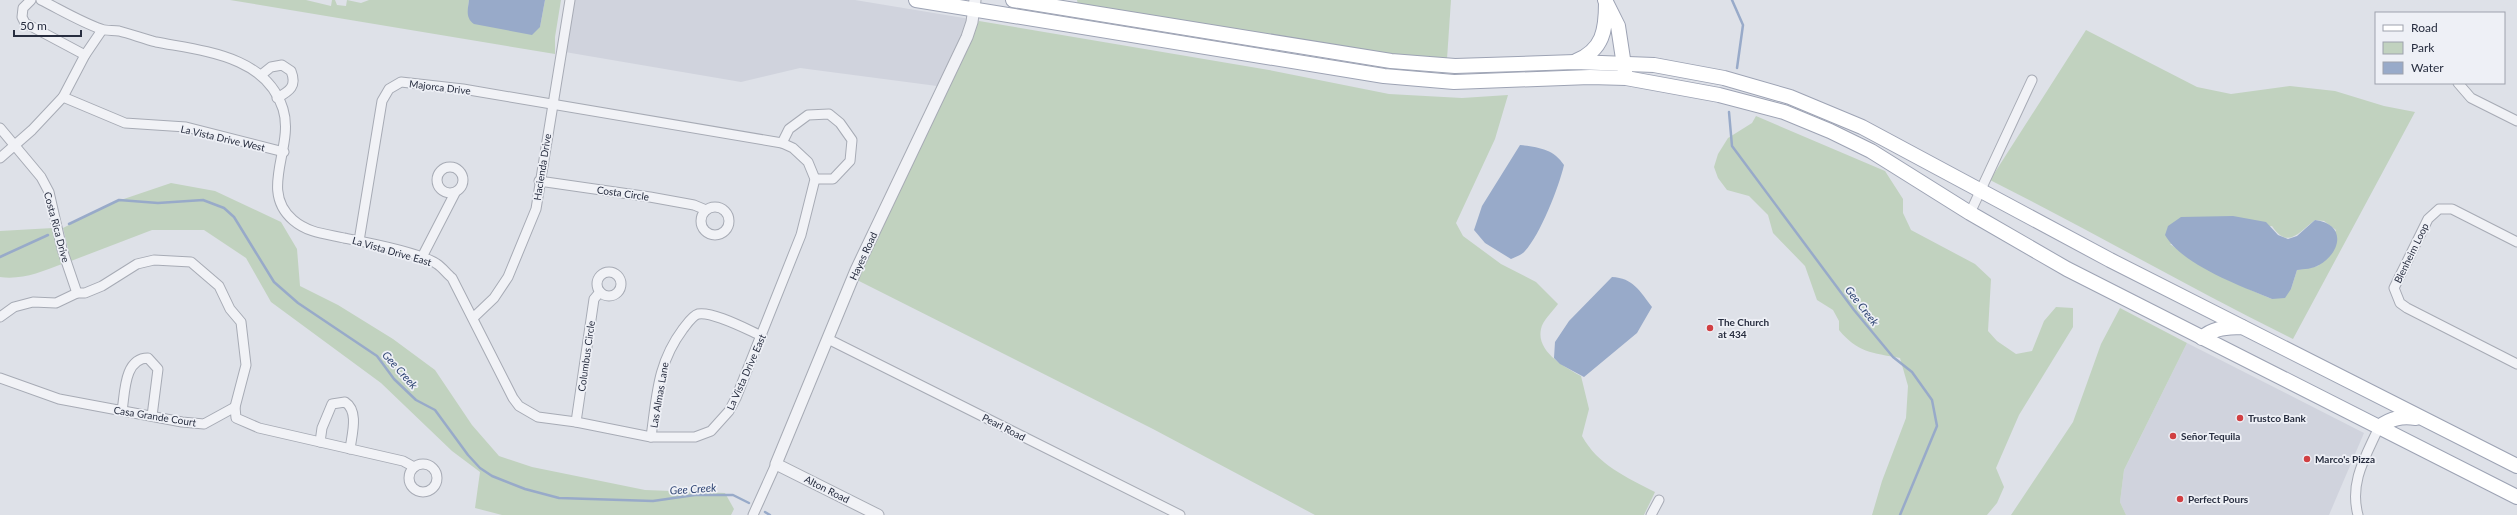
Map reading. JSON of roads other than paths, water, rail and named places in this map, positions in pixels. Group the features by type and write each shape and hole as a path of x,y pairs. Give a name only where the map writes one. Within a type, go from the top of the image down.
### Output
{"main road":[{"path":"916,0 974,5 1278,60 1371,75 1426,81 1489,82 1590,77 1626,78 1719,94 1761,105 1810,122 1871,151 1970,213 2068,269 2517,497"},
{"path":"1013,0 1306,48 1423,65 1477,66 1575,62 1654,65 1701,73 1790,97 1862,127 1979,192 2517,466"},
{"path":"1575,62 1593,52 1604,35 1605,0"},
{"path":"1605,0 1618,26 1626,78"},
{"path":"1278,60 1296,55 1306,48"},
{"path":"2202,338 2210,331 2218,328 2242,327"},
{"path":"2380,427 2389,420 2402,416 2424,419"}],"street":[{"path":"31,0 23,8 22,17 25,23 85,55"},
{"path":"41,0 102,30 117,31 154,42 216,54 250,67 260,75 277,98 292,89 294,82 291,71 282,65 271,67 260,75"},
{"name":"Hacienda Drive","path":"473,318 494,298 508,277 536,209 539,181 570,0"},
{"name":"Hayes Road","path":"753,515 776,464 856,270 967,37 974,5"},
{"path":"0,158 63,97 85,55 102,30"},
{"path":"1970,213 2032,80"},
{"name":"Majorca Drive","path":"358,241 378,119 382,101 389,89 401,82 463,89 552,104"},
{"path":"2459,84 2472,98 2517,121"},
{"name":"La Vista Drive West","path":"63,97 125,123 186,127 284,152"},
{"name":"La Vista Drive East","path":"277,98 283,108 286,128 284,152 279,167 277,186 282,205 288,214 304,228 314,232 422,257 436,263 452,278 519,406 538,417 576,422 652,437 695,437 711,431 730,411 762,336 801,235 815,179"},
{"path":"552,104 782,143 793,148 808,162 815,179 833,179 850,161 852,140 840,123 829,114 808,115 789,129 782,143"},
{"name":"Costa Rica Drive","path":"0,128 41,177 49,192 62,249 77,293"},
{"name":"Costa Circle","path":"539,181 650,197 694,205 706,210"},
{"path":"422,257 456,193"},
{"name":"Blenheim Loop","path":"2517,242 2452,209 2439,209 2428,219 2394,288 2400,303 2407,308 2517,364"},
{"path":"0,316 14,307 33,302 56,303 77,293 85,293 102,286 137,264 154,260 191,262 219,286 230,309 241,322 246,365 235,407 236,418 247,424 403,461 414,467"},
{"name":"Columbus Circle","path":"576,422 594,299 600,292"},
{"name":"Las Almas Lane","path":"652,437 662,367 670,347 689,321 698,314 710,315 762,336"},
{"name":"Pearl Road","path":"828,338 1180,515"},
{"path":"122,411 132,367 140,359 148,358 158,369 152,416"},
{"name":"Casa Grande Court","path":"0,378 59,399 204,424 235,407"},
{"path":"320,442 322,428 332,404 345,402 350,405 354,414 350,449"},
{"path":"2358,515 2354,501 2358,475 2380,427"},
{"name":"Alton Road","path":"776,464 878,515"},
{"path":"1651,515 1659,500"}],"water":[{"path":"469,0 545,0 540,27 532,35 474,24 468,16"},
{"path":"1520,145 1539,148 1550,152 1555,155 1564,165 1553,198 1537,234 1524,252 1511,259 1485,243 1474,230 1482,206"},
{"path":"2233,216 2266,222 2278,235 2288,239 2297,236 2315,220 2325,223 2332,227 2336,233 2336,247 2326,260 2319,265 2297,270 2291,289 2285,298 2272,299 2229,281 2198,265 2173,246 2165,235 2168,226 2181,217"},
{"path":"1612,277 1625,280 1635,286 1652,307 1637,333 1584,377 1560,364 1554,358 1555,342 1569,321"}],"waterway":[{"name":"Gee Creek","path":"1732,0 1743,25 1737,68"},
{"name":"Gee Creek","path":"1729,112 1732,146 1854,310 1893,357 1912,372 1932,400 1937,426 1900,515"},
{"name":"Gee Creek","path":"69,224 119,200 158,203 203,200 224,208 234,217 274,282 298,303 377,356 394,379 416,400 435,410 468,455 480,468 492,476 525,489 559,498 653,501 695,495 733,495 749,503"},
{"name":"Gee Creek","path":"0,257 48,235"},
{"name":"Gee Creek","path":"765,512 770,515"}],"place":[{"name":"The Church at 434","path":"1710,328"},
{"name":"Trustco Bank","path":"2240,418"},
{"name":"Señor Tequila","path":"2173,436"},
{"name":"Marco's Pizza","path":"2307,459"},
{"name":"Perfect Pours","path":"2180,499"}]}
